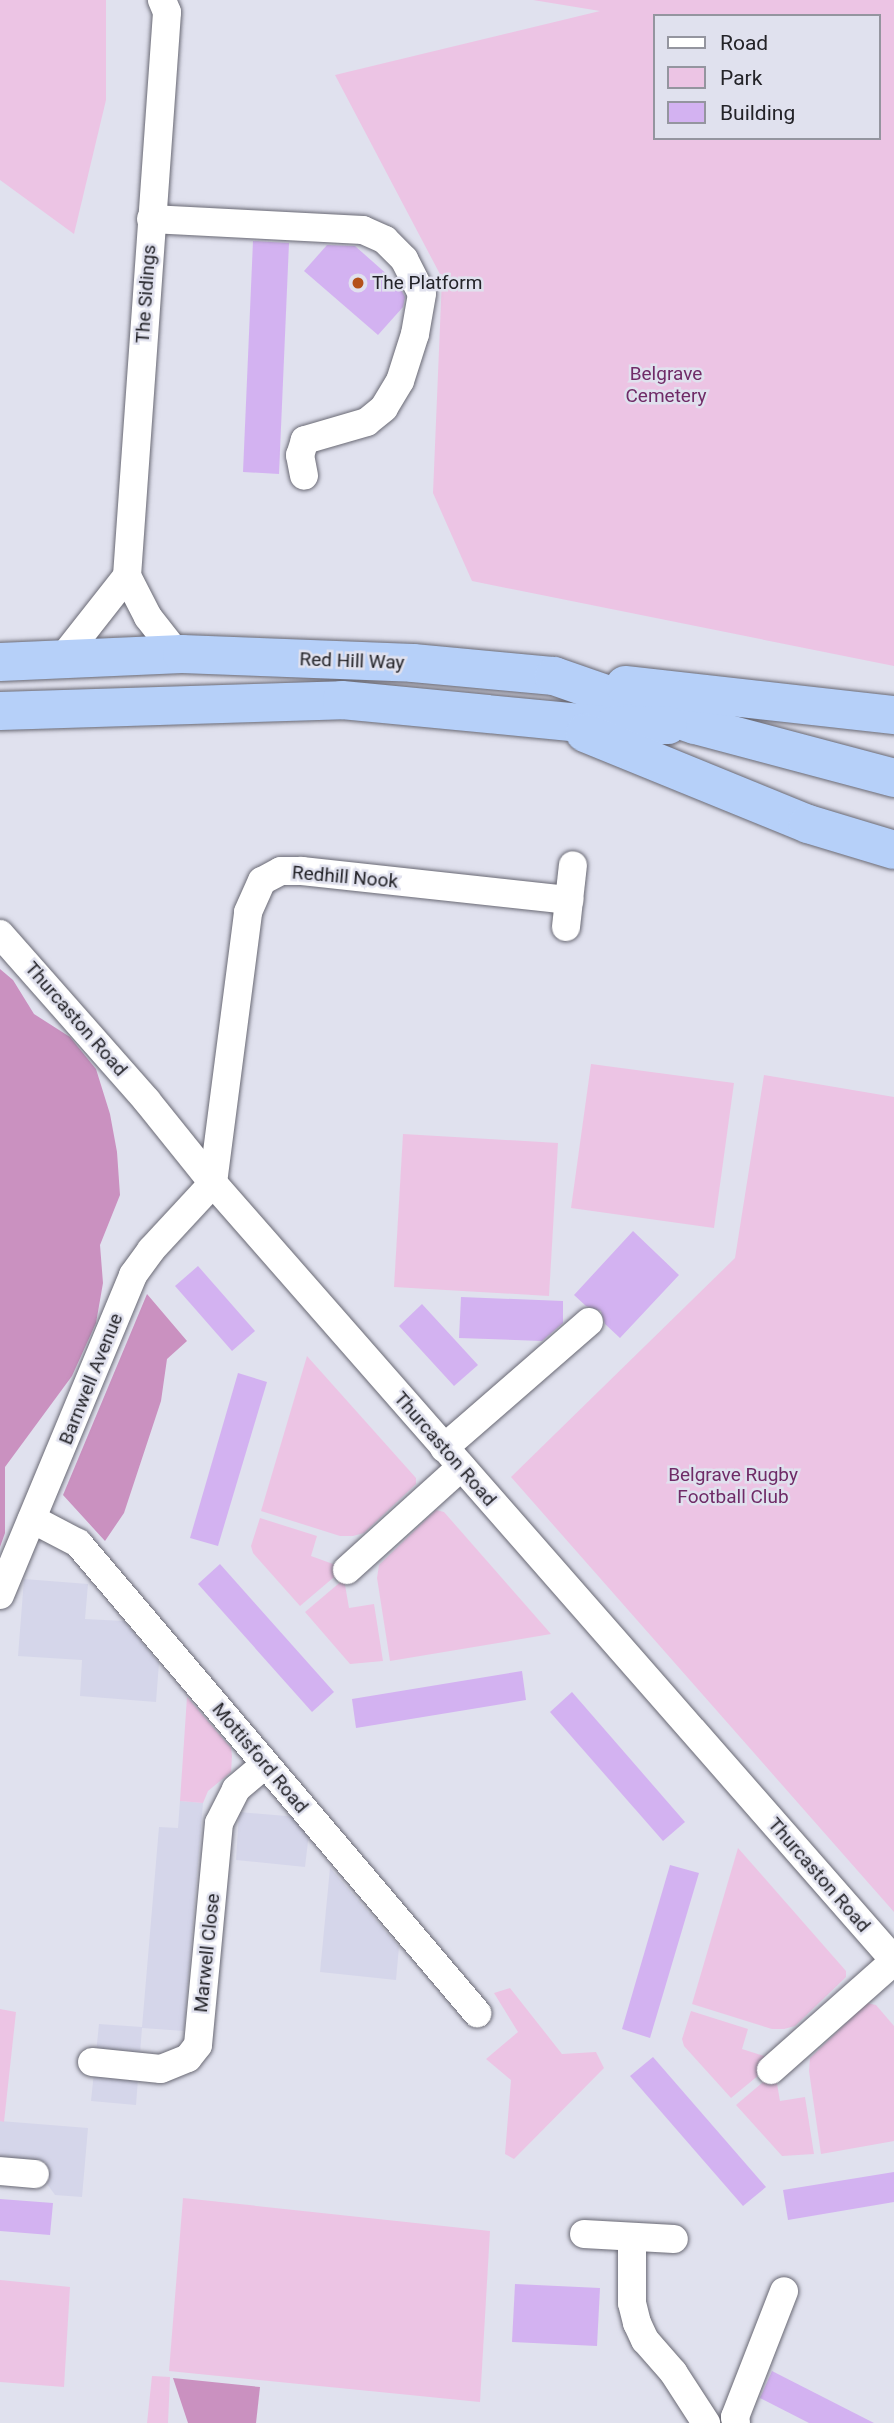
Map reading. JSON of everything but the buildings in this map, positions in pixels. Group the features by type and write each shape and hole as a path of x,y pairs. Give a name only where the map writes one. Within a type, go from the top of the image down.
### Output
{"highway":[{"name":"Red Hill Way","path":"0,662 177,654 413,663 554,676 695,725 894,778"},
{"path":"554,676 894,715"},
{"name":"Red Hill Way","path":"0,712 342,700 612,726 695,725"},
{"path":"548,718 808,824 894,850"}],"street":[{"name":"The Sidings","path":"127,576 151,219 169,4"},
{"path":"151,219 363,230 385,240 404,260 422,294 415,334 400,381 384,408 367,422 305,440 300,455 304,476"},
{"path":"61,660 127,576 148,617 177,654"},
{"path":"566,927 573,865"},
{"name":"Redhill Nook","path":"213,1183 248,912 262,881 281,871 302,871 569,900"},
{"name":"Thurcaston Road","path":"0,934 147,1101 213,1183 452,1458 894,1961"},
{"name":"Barnwell Avenue","path":"0,1595 133,1275 151,1250 213,1183"},
{"path":"347,1570 452,1458 589,1322"},
{"name":"Mottisford Road","path":"32,1518 78,1543 477,2013"},
{"name":"Marwell Close","path":"92,2062 161,2069 188,2058 198,2045 219,1822 236,1789 265,1765"},
{"path":"771,2070 894,1961"},
{"path":"0,2171 35,2174"},
{"path":"584,2234 674,2239"},
{"path":"632,2238 632,2303 637,2323 645,2340 673,2372 706,2423"},
{"path":"736,2423 735,2417 784,2291"}],"shaded area":[{"path":"0,969 13,980 34,1014 70,1037 96,1069 110,1114 117,1152 120,1195 100,1245 103,1283 96,1323 72,1376 5,1467 5,1533 0,1547"},
{"path":"147,1294 187,1341 167,1359 161,1401 124,1513 105,1541 63,1495"},
{"path":"24,1579 88,1584 85,1619 124,1621 159,1663 156,1702 80,1696 82,1660 18,1656"},
{"path":"180,1801 203,1803 184,2031 142,2028 136,2105 91,2101 99,2024 142,2027 159,1827 178,1828"},
{"path":"239,1812 298,1817 309,1833 305,1867 236,1860"},
{"path":"330,1868 399,1947 396,1980 320,1972"},
{"path":"0,2121 88,2128 82,2197 55,2195 45,2181 46,2162 0,2158"},
{"path":"173,2378 260,2387 256,2423 188,2423"}],"green space":[{"path":"0,0 106,0 106,100 74,234 0,180"},
{"name":"Belgrave Cemetery","path":"533,0 894,0 894,666 472,581 433,493 442,278 335,75 600,11"},
{"path":"591,1064 734,1083 714,1228 571,1208"},
{"name":"Belgrave Rugby Football Club","path":"764,1075 894,1097 894,1912 511,1477 735,1258"},
{"path":"403,1134 558,1143 549,1296 394,1287"},
{"path":"307,1356 416,1478 416,1484 364,1533 340,1536 261,1511"},
{"path":"436,1510 444,1512 551,1634 390,1661 377,1578 379,1565"},
{"path":"260,1518 317,1536 311,1556 333,1564 340,1572 300,1606 253,1553 251,1546"},
{"path":"344,1579 349,1608 374,1604 383,1661 350,1664 305,1612"},
{"path":"187,1697 231,1748 231,1772 208,1791 203,1803 180,1801"},
{"path":"738,1848 846,1971 846,1977 795,2026 772,2029 692,2004"},
{"path":"510,1988 562,2054 596,2052 604,2068 514,2159 505,2154 511,2080 486,2059 518,2032 494,1993"},
{"path":"867,2003 876,2005 894,2026 894,2141 821,2154 809,2071 810,2058"},
{"path":"0,2009 16,2012 4,2122 0,2121"},
{"path":"691,2011 748,2029 742,2049 764,2056 771,2065 731,2098 684,2046 682,2039"},
{"path":"775,2072 780,2101 805,2097 814,2154 782,2156 736,2105"},
{"path":"183,2198 490,2231 480,2402 169,2371"},
{"path":"0,2280 70,2287 64,2387 0,2382"},
{"path":"152,2376 170,2377 168,2423 147,2423"}],"place":[{"name":"The Platform","path":"358,283"}]}
